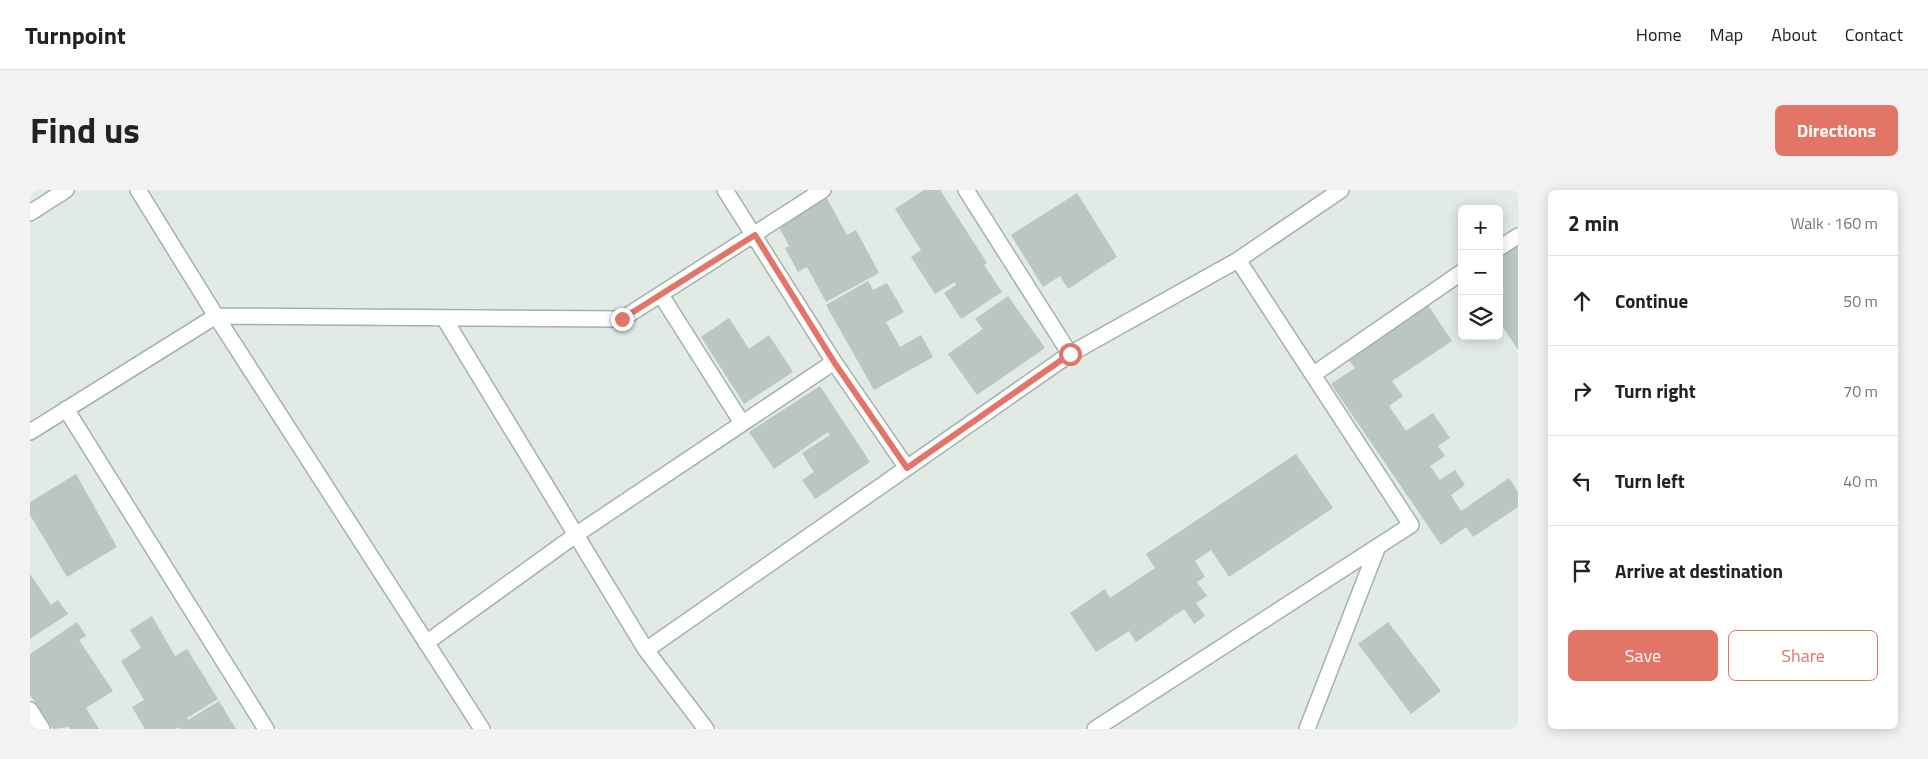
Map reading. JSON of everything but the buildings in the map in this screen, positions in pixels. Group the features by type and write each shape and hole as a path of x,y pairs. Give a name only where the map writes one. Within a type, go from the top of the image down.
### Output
{"street":[{"path":"30,213 66,190"},
{"path":"138,190 216,316 482,729"},
{"path":"725,190 834,362 907,468"},
{"path":"30,432 216,316 622,319 823,190"},
{"path":"966,190 1070,354"},
{"path":"646,650 1070,354 1238,260 1341,190"},
{"path":"1503,245 1518,236"},
{"path":"1094,729 1411,524 1238,260"},
{"path":"1314,374 1458,275"},
{"path":"661,295 742,423"},
{"path":"444,318 646,650 706,729"},
{"path":"426,643 577,534 834,362"},
{"path":"66,409 266,729"},
{"path":"1307,729 1378,546"},
{"path":"30,710 42,729"}],"route":[{"path":"622,319 755,235 834,362 907,468 1070,354"}]}
